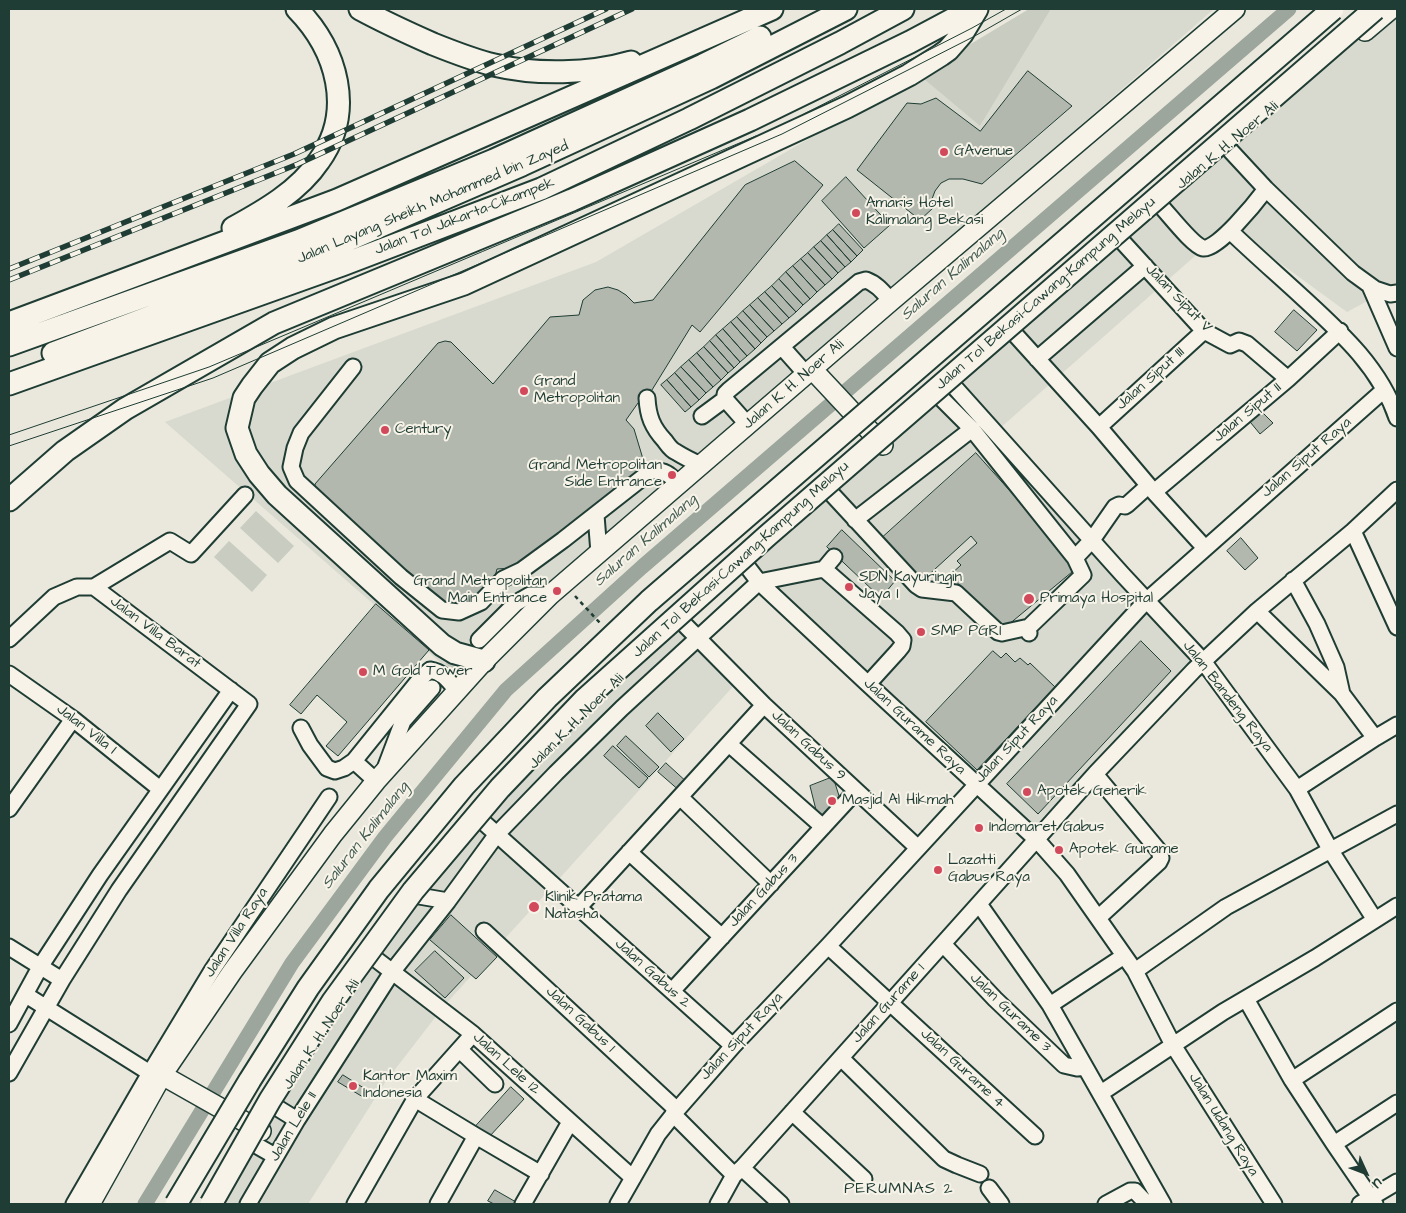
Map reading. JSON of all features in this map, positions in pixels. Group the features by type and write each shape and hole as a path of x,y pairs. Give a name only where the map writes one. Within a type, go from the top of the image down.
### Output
{"highway":[{"path":"172,262 254,216 288,193 320,161 326,151 337,117 338,97 336,80 328,52 308,20 297,9"},
{"path":"360,9 401,30 474,60 495,66 534,70 569,71 618,65 645,58 733,27"},
{"path":"9,324 337,200 772,9"},
{"name":"Jalan Layang Sheikh Mohammed bin Zayed","path":"9,345 298,240 494,160 703,65 816,9"},
{"name":"Jalan Layang Sheikh Mohammed bin Zayed","path":"9,370 304,259 522,165 711,78 846,9"},
{"name":"Jalan Tol Jakarta–Cikampek","path":"9,384 342,265 540,189 697,115 903,9"},
{"path":"9,500 65,451 126,410 274,323 572,200 732,128 910,42 972,9"},
{"path":"484,661 455,653 442,645 277,495 259,474 246,454 237,428 244,398 252,386 270,364 293,348 326,332 464,284 847,107 909,75 948,50 962,34 977,9"},
{"name":"Jalan Tol Bekasi–Cawang–Kampung Melayu","path":"176,1204 245,1088 308,988 380,888 464,786 547,698 649,601 1334,9"},
{"name":"Jalan Tol Bekasi–Cawang–Kampung Melayu","path":"211,1204 270,1100 333,1001 413,891 500,788 585,699 766,536 1375,9"}],"main road":[{"name":"Jalan K. H. Noer Ali","path":"90,1204 156,1074 333,834 379,778 484,661 550,595 748,425 813,377 891,300 1235,9"},
{"name":"Jalan K. H. Noer Ali","path":"219,1204 276,1107 333,1016 373,957 419,896 482,821 548,748 681,621 830,492 944,388 1391,9"},
{"path":"813,377 879,448"},
{"path":"156,1074 182,1085 231,1115 257,1138"}],"street":[{"path":"1228,148 1262,194 1370,286 1382,292 1397,293"},
{"path":"1159,204 1194,243 1202,248 1207,248 1214,245 1232,229 1262,194"},
{"path":"1232,229 1340,331 1370,367 1384,390 1397,418"},
{"name":"Jalan Siput V","path":"1120,239 1204,331 1230,345 1239,341 1246,344 1288,379"},
{"path":"1037,359 1145,266"},
{"path":"702,416 725,399 725,394 729,390 859,282 866,280 872,282 891,300"},
{"path":"1370,286 1397,348"},
{"path":"1012,331 1205,548"},
{"name":"Jalan Siput III","path":"1099,427 1204,331"},
{"name":"Jalan Siput II","path":"1075,558 1092,540 1115,507 1119,504 1125,506 1151,489 1288,379 1340,331"},
{"path":"785,345 813,377"},
{"path":"353,367 301,433 295,448 292,467 297,482 401,577 442,610 459,612 481,602 503,579 522,570 596,515 651,470 662,470 670,475 690,474"},
{"path":"830,492 922,590 956,593 998,632 1029,630 1083,575 1075,558 972,429 944,388"},
{"name":"Jalan Bandeng Raya","path":"944,388 1092,540 1146,601 1204,661 1297,788 1331,851 1375,920"},
{"name":"Jalan Siput Raya","path":"618,1204 658,1134 732,1046 828,946 1146,601 1384,390"},
{"path":"725,399 748,425"},
{"path":"642,400 658,434 674,452 684,455 690,474 652,440 646,427 642,400"},
{"path":"855,520 972,429"},
{"path":"662,470 670,457"},
{"name":"Jalan Gurame 1","path":"718,1204 738,1172 1095,774 1204,661 1293,580 1353,531 1397,490"},
{"path":"94,587 170,541 191,554 245,495"},
{"path":"596,515 599,553"},
{"path":"1353,531 1397,627"},
{"path":"759,582 829,563 903,640 898,652 868,684"},
{"name":"Jalan Gurame Raya","path":"746,565 759,582 1037,840 1067,874 1135,970 1173,1046"},
{"path":"1293,580 1317,624 1336,667 1342,694"},
{"name":"Jalan Lele 11","path":"248,1204 297,1120 392,972 448,901 497,834 556,772 759,582"},
{"name":"Jalan Villa Barat","path":"9,638 54,597 76,587 94,587 249,704 119,890 62,980"},
{"path":"479,640 516,603 530,595 550,595"},
{"path":"1257,612 1342,694 1374,738"},
{"name":"Jalan Gabus 9","path":"681,621 764,705 918,848"},
{"path":"301,728 310,745 327,768 335,771 344,768 354,761 421,678 430,670 437,671 447,678 457,691"},
{"name":"Jalan Villa I","path":"9,674 73,719 160,788"},
{"path":"354,761 379,778 403,721 432,688"},
{"path":"34,1030 10,1019 26,995 40,967 100,875 231,690"},
{"path":"579,907 764,705"},
{"path":"9,810 73,719"},
{"path":"1297,788 1397,725"},
{"path":"728,744 823,827"},
{"path":"1095,774 1159,851 1161,858 1159,862 1098,918"},
{"name":"Jalan Gabus 3","path":"672,992 856,791"},
{"name":"Jalan Villa Raya","path":"74,1204 156,1074 213,969 328,797"},
{"path":"680,797 771,884"},
{"path":"1135,970 1226,907 1397,814"},
{"name":"Jalan Gabus 2","path":"482,821 732,1046"},
{"path":"629,852 722,937"},
{"path":"419,896 448,901"},
{"path":"980,904 1050,1005 1161,1201 1143,1201 1135,1191 1130,1191 1106,1204"},
{"path":"1101,1093 1223,1012 1315,958 1397,906"},
{"name":"Jalan Gabus 1","path":"484,931 738,1172 781,1204"},
{"name":"Jalan Gurame 3","path":"943,944 995,999 1064,1065 1077,1068 1084,1067"},
{"name":"Jalan Gurame 4","path":"828,946 1035,1136"},
{"path":"9,947 62,980 9,1073"},
{"path":"1050,1005 1124,956"},
{"name":"Jalan Lele 12","path":"373,957 472,1034 633,1178"},
{"path":"26,995 156,1074"},
{"path":"1246,999 1292,1080 1369,1202 1397,1182"},
{"path":"1292,1080 1397,1011"},
{"path":"355,1204 416,1098 460,1050 472,1034"},
{"name":"Jalan Udang Raya","path":"1173,1046 1274,1204"},
{"path":"460,1050 495,1084"},
{"path":"841,1058 944,1159 980,1174"},
{"path":"416,1098 541,1174"},
{"path":"1334,1144 1397,1102"},
{"path":"276,1107 297,1120"},
{"path":"792,1112 864,1180"},
{"path":"523,1204 570,1122"},
{"path":"438,1204 476,1136"},
{"path":"257,1138 275,1156"},
{"path":"990,1188 1001,1204"}],"path":[{"path":"569,590 605,630"}],"shaded area":[{"path":"1029,9 1051,9 980,126 919,75"},
{"path":"1051,9 1214,9 693,463 458,678 165,422 596,262 919,75 980,126"},
{"path":"1391,9 1397,9 1397,285 1347,312 1229,226 999,429 1203,647 1029,832 746,565"},
{"path":"256,511 294,546 278,563 240,528"},
{"path":"229,541 267,575 252,592 214,557"},
{"path":"681,621 738,681 444,1006 386,1081 308,1204 219,1204 333,1016 419,896 548,748"}],"building":[{"name":"GAvenue","path":"1028,71 1072,106 982,184 963,179 949,179 941,183 932,199 933,208 920,220 857,170 907,103 921,104 936,98 980,131"},
{"name":"Grand Metropolitan","path":"795,161 823,185 700,332 692,325 647,398 638,403 626,420 634,429 643,459 636,475 525,565 497,569 492,588 466,606 438,602 315,492 315,484 438,343 451,342 493,384 550,317 579,315 583,300 595,290 608,287 618,290 634,303 653,300 745,185"},
{"name":"Amaris Hotel Kalimalang Bekasi","path":"846,177 890,225 864,248 822,201"},
{"path":"839,224 863,250 857,256 833,230"},
{"path":"833,230 857,256 851,262 827,235"},
{"path":"827,235 851,262 845,267 821,241"},
{"path":"821,241 845,267 838,273 814,247"},
{"path":"814,247 838,273 832,279 808,253"},
{"path":"808,253 832,279 825,285 801,259"},
{"path":"801,259 825,285 817,292 793,266"},
{"path":"793,266 817,292 810,299 786,272"},
{"path":"786,272 810,299 803,305 779,279"},
{"path":"779,279 803,305 796,312 772,286"},
{"path":"772,286 796,312 789,318 765,292"},
{"path":"765,292 789,318 782,324 758,298"},
{"path":"758,298 782,324 774,331 750,305"},
{"path":"750,305 774,331 767,337 743,311"},
{"path":"1294,310 1317,330 1297,351 1275,332"},
{"path":"743,311 767,337 761,343 737,317"},
{"path":"737,317 761,343 755,349 731,322"},
{"path":"731,322 755,349 747,356 723,329"},
{"path":"723,329 747,356 740,362 716,335"},
{"path":"716,335 740,362 734,368 710,341"},
{"path":"710,341 734,368 728,373 704,347"},
{"path":"704,347 728,373 721,380 697,353"},
{"path":"697,353 721,380 713,387 689,360"},
{"path":"689,360 713,387 706,393 681,367"},
{"path":"681,367 706,393 699,400 675,373"},
{"path":"675,373 699,400 691,407 667,380"},
{"path":"667,380 691,407 685,412 661,385"},
{"path":"1258,408 1273,423 1260,434 1246,417"},
{"path":"976,453 1078,567 1002,630 950,575 961,565 957,561 977,543 971,536 922,581 883,537"},
{"path":"842,530 895,581 881,598 827,547"},
{"path":"1241,538 1258,558 1245,570 1227,551"},
{"name":"M Gold Tower","path":"376,604 429,650 338,756 326,746 347,722 317,695 301,714 290,705"},
{"path":"1141,641 1171,671 1038,814 1007,784"},
{"path":"993,651 1001,658 1006,653 1015,662 1020,658 1028,665 1030,663 1055,687 977,770 926,722"},
{"path":"658,713 684,739 671,752 646,726"},
{"path":"626,736 659,767 649,777 617,746"},
{"path":"613,746 648,778 639,788 604,756"},
{"path":"666,763 689,784 681,792 658,772"},
{"path":"833,777 842,805 818,818 810,786"},
{"path":"451,915 497,957 476,979 430,940"},
{"path":"435,951 464,978 445,998 415,971"},
{"name":"Kantor Maxim Indonesia","path":"343,1075 367,1090 363,1097 338,1082"},
{"path":"511,1087 524,1099 489,1137 476,1126"},
{"path":"495,1190 516,1202 514,1204 494,1204 488,1201"}],"waterway":[{"name":"Saluran Kalimalang","path":"145,1204 292,963 385,837 506,690 642,567 1289,9"}],"tunnel":[{"path":"435,685 469,650"}],"tram line":[{"path":"804,114 1006,9"},
{"path":"9,446 213,378 782,134 973,37 1022,9"},
{"path":"9,435 209,367 756,136"}],"railway":[{"path":"9,269 294,154 606,9"},
{"path":"9,280 298,164 632,9"}],"place":[{"name":"GAvenue","path":"944,152"},
{"name":"Amaris Hotel Kalimalang Bekasi","path":"856,213"},
{"name":"Grand Metropolitan","path":"524,391"},
{"name":"Century","path":"385,430"},
{"name":"Grand Metropolitan Side Entrance","path":"672,475"},
{"name":"SDN Kayuringin Jaya I","path":"849,587"},
{"name":"Grand Metropolitan Main Entrance","path":"557,591"},
{"name":"Primaya Hospital","path":"1029,599"},
{"name":"SMP PGRI","path":"921,632"},
{"name":"M Gold Tower","path":"363,672"},
{"name":"Apotek Generik","path":"1027,792"},
{"name":"Masjid Al Hikmah","path":"832,801"},
{"name":"Indomaret Gabus","path":"979,828"},
{"name":"Apotek Gurame","path":"1059,850"},
{"name":"Lazatti Gabus Raya","path":"938,870"},
{"name":"Klinik Pratama Natasha","path":"534,907"},
{"name":"Kantor Maxim Indonesia","path":"353,1086"}],"district":[{"name":"PERUMNAS 2","path":"899,1190"}]}
